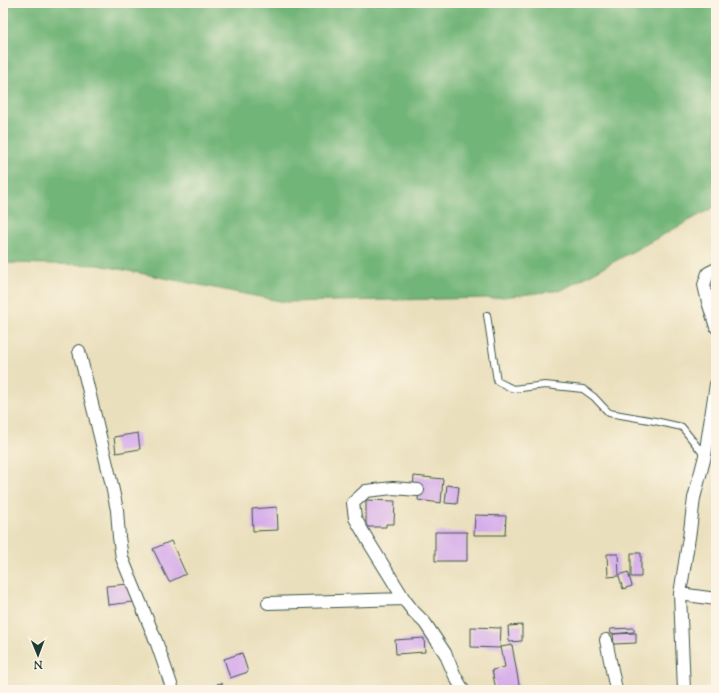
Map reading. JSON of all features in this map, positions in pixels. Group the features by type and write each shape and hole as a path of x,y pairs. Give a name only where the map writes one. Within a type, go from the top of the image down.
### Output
{"street":[{"path":"716,269 708,273 704,285 716,327"},
{"path":"79,352 111,481 117,510 122,558 156,641 172,690"},
{"path":"684,690 680,594 694,498 705,456 716,384"},
{"path":"418,490 393,488 366,491 353,503 355,518 404,599 425,623 446,653 455,676 463,690"},
{"path":"680,594 716,598"},
{"path":"268,603 404,599"},
{"path":"606,640 616,690"}],"lane":[{"path":"487,315 497,381 512,389 545,385 583,389 594,397 609,413 682,427 705,456"}],"green space":[{"path":"3,3 716,3 716,206 562,290 495,298 285,302 99,265 3,263"}],"building":[{"path":"138,433 140,449 116,453 114,437"},
{"path":"414,476 443,479 441,503 418,500 419,489 413,488"},
{"path":"447,485 459,487 457,504 445,503"},
{"path":"366,500 395,501 394,524 386,524 386,527 366,527"},
{"path":"277,507 278,530 253,531 252,509"},
{"path":"475,515 506,516 505,535 474,535"},
{"path":"435,532 467,532 467,561 435,561"},
{"path":"171,541 186,574 169,582 153,549"},
{"path":"631,553 641,553 641,577 631,577"},
{"path":"607,554 618,554 619,575 628,572 632,586 623,589 619,576 608,577"},
{"path":"129,584 133,602 108,605 106,586"},
{"path":"522,625 522,641 509,642 508,626"},
{"path":"471,627 501,628 500,648 471,647"},
{"path":"634,628 634,632 611,634 610,629"},
{"path":"636,633 636,643 614,644 613,634"},
{"path":"424,638 425,652 396,654 395,640"},
{"path":"512,645 520,690 496,690 492,670 505,667 501,647"},
{"path":"242,653 248,672 230,678 224,659"},
{"path":"222,683 223,688 228,686 230,690 219,690 217,684"}]}
